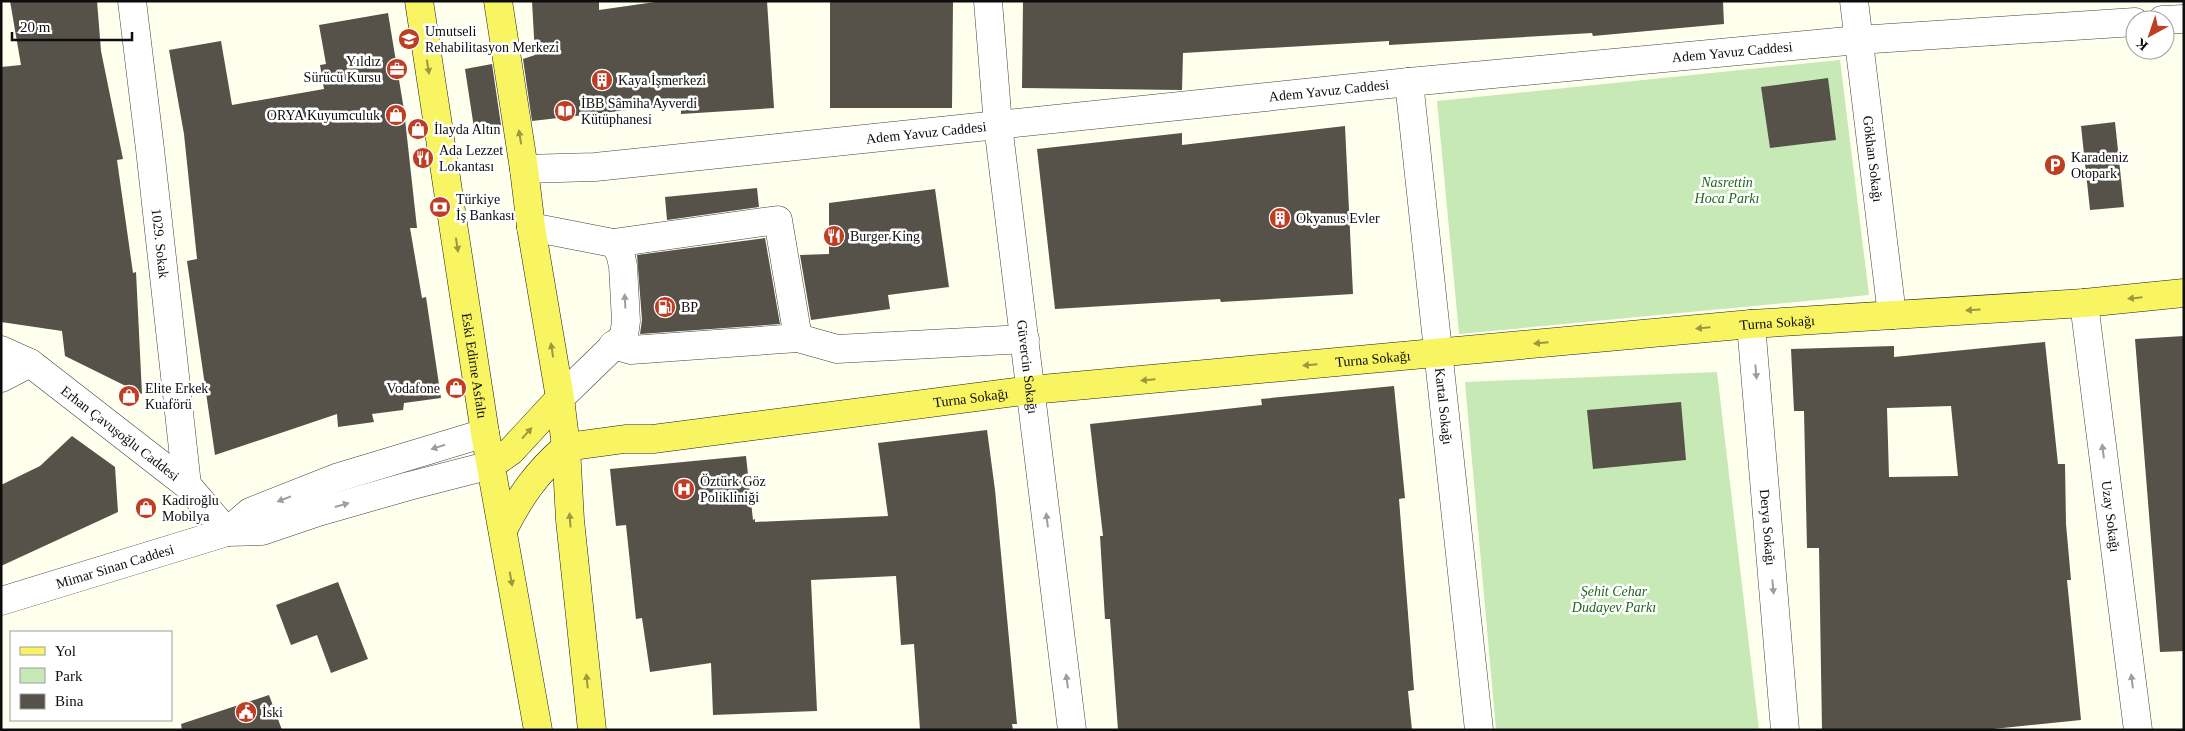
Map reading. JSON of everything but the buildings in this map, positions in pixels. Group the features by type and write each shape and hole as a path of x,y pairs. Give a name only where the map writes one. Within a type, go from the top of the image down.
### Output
{"main road":[{"name":"Eski Edirne Asfaltı","path":"419,1 485,433 538,730"},
{"path":"498,1 531,227 560,398 566,447 570,520 592,730"},
{"name":"Turna Sokağı","path":"566,447 625,439 653,439 1031,390 1752,324 2084,303 2184,293"},
{"path":"491,465 511,450 560,398"},
{"path":"503,530 531,482 566,447"}],"street":[{"name":"1029. Sokak","path":"132,1 187,485"},
{"name":"Güvercin Sokağı","path":"988,1 998,125 1072,730"},
{"name":"Gökhan Sokağı","path":"1854,1 1892,315"},
{"name":"Adem Yavuz Caddesi","path":"524,169 595,167 1409,82 1858,40 2125,23"},
{"name":"Kartal Sokağı","path":"1409,82 1479,730"},
{"path":"531,227 613,243 778,220 798,338"},
{"path":"560,398 624,336 626,321 623,266 620,252 613,243"},
{"name":"Uzay Sokağı","path":"2084,303 2138,730"},
{"name":"Derya Sokağı","path":"1752,324 1785,730"},
{"path":"613,345 631,350 798,338 837,349 1025,339"},
{"name":"Erhan Çavuşoğlu Caddesi","path":"1,350 30,363 187,485 227,532"},
{"path":"1,378 30,363"},
{"path":"227,532 250,512 328,482 485,433"},
{"path":"227,532 262,531 318,512 408,486 491,465"},
{"name":"Mimar Sinan Caddesi","path":"1,601 227,532"}],"green space":[{"name":"Nasrettin Hoca Parkı","path":"1840,60 1869,295 1459,334 1437,101"},
{"name":"Şehit Cehar Dudayev Parkı","path":"1717,372 1759,730 1496,730 1465,382"}],"place":[{"name":"Umutseli Rehabilitasyon Merkezi","path":"409,39"},
{"name":"Yıldız Sürücü Kursu","path":"397,69"},
{"name":"Kaya İşmerkezi","path":"602,80"},
{"name":"İBB Sâmiha Ayverdi Kütüphanesi","path":"565,111"},
{"name":"ORYA Kuyumculuk","path":"396,115"},
{"name":"İlayda Altın","path":"418,129"},
{"name":"Ada Lezzet Lokantası","path":"423,158"},
{"name":"Karadeniz Otopark","path":"2055,165"},
{"name":"Türkiye İş Bankası","path":"440,207"},
{"name":"Okyanus Evler","path":"1280,218"},
{"name":"Burger King","path":"834,236"},
{"name":"BP","path":"665,307"},
{"name":"Vodafone","path":"456,388"},
{"name":"Elite Erkek Kuaförü","path":"129,396"},
{"name":"Öztürk Göz Polikliniği","path":"684,489"},
{"name":"Kadiroğlu Mobilya","path":"146,508"},
{"name":"İski","path":"246,712"}]}
